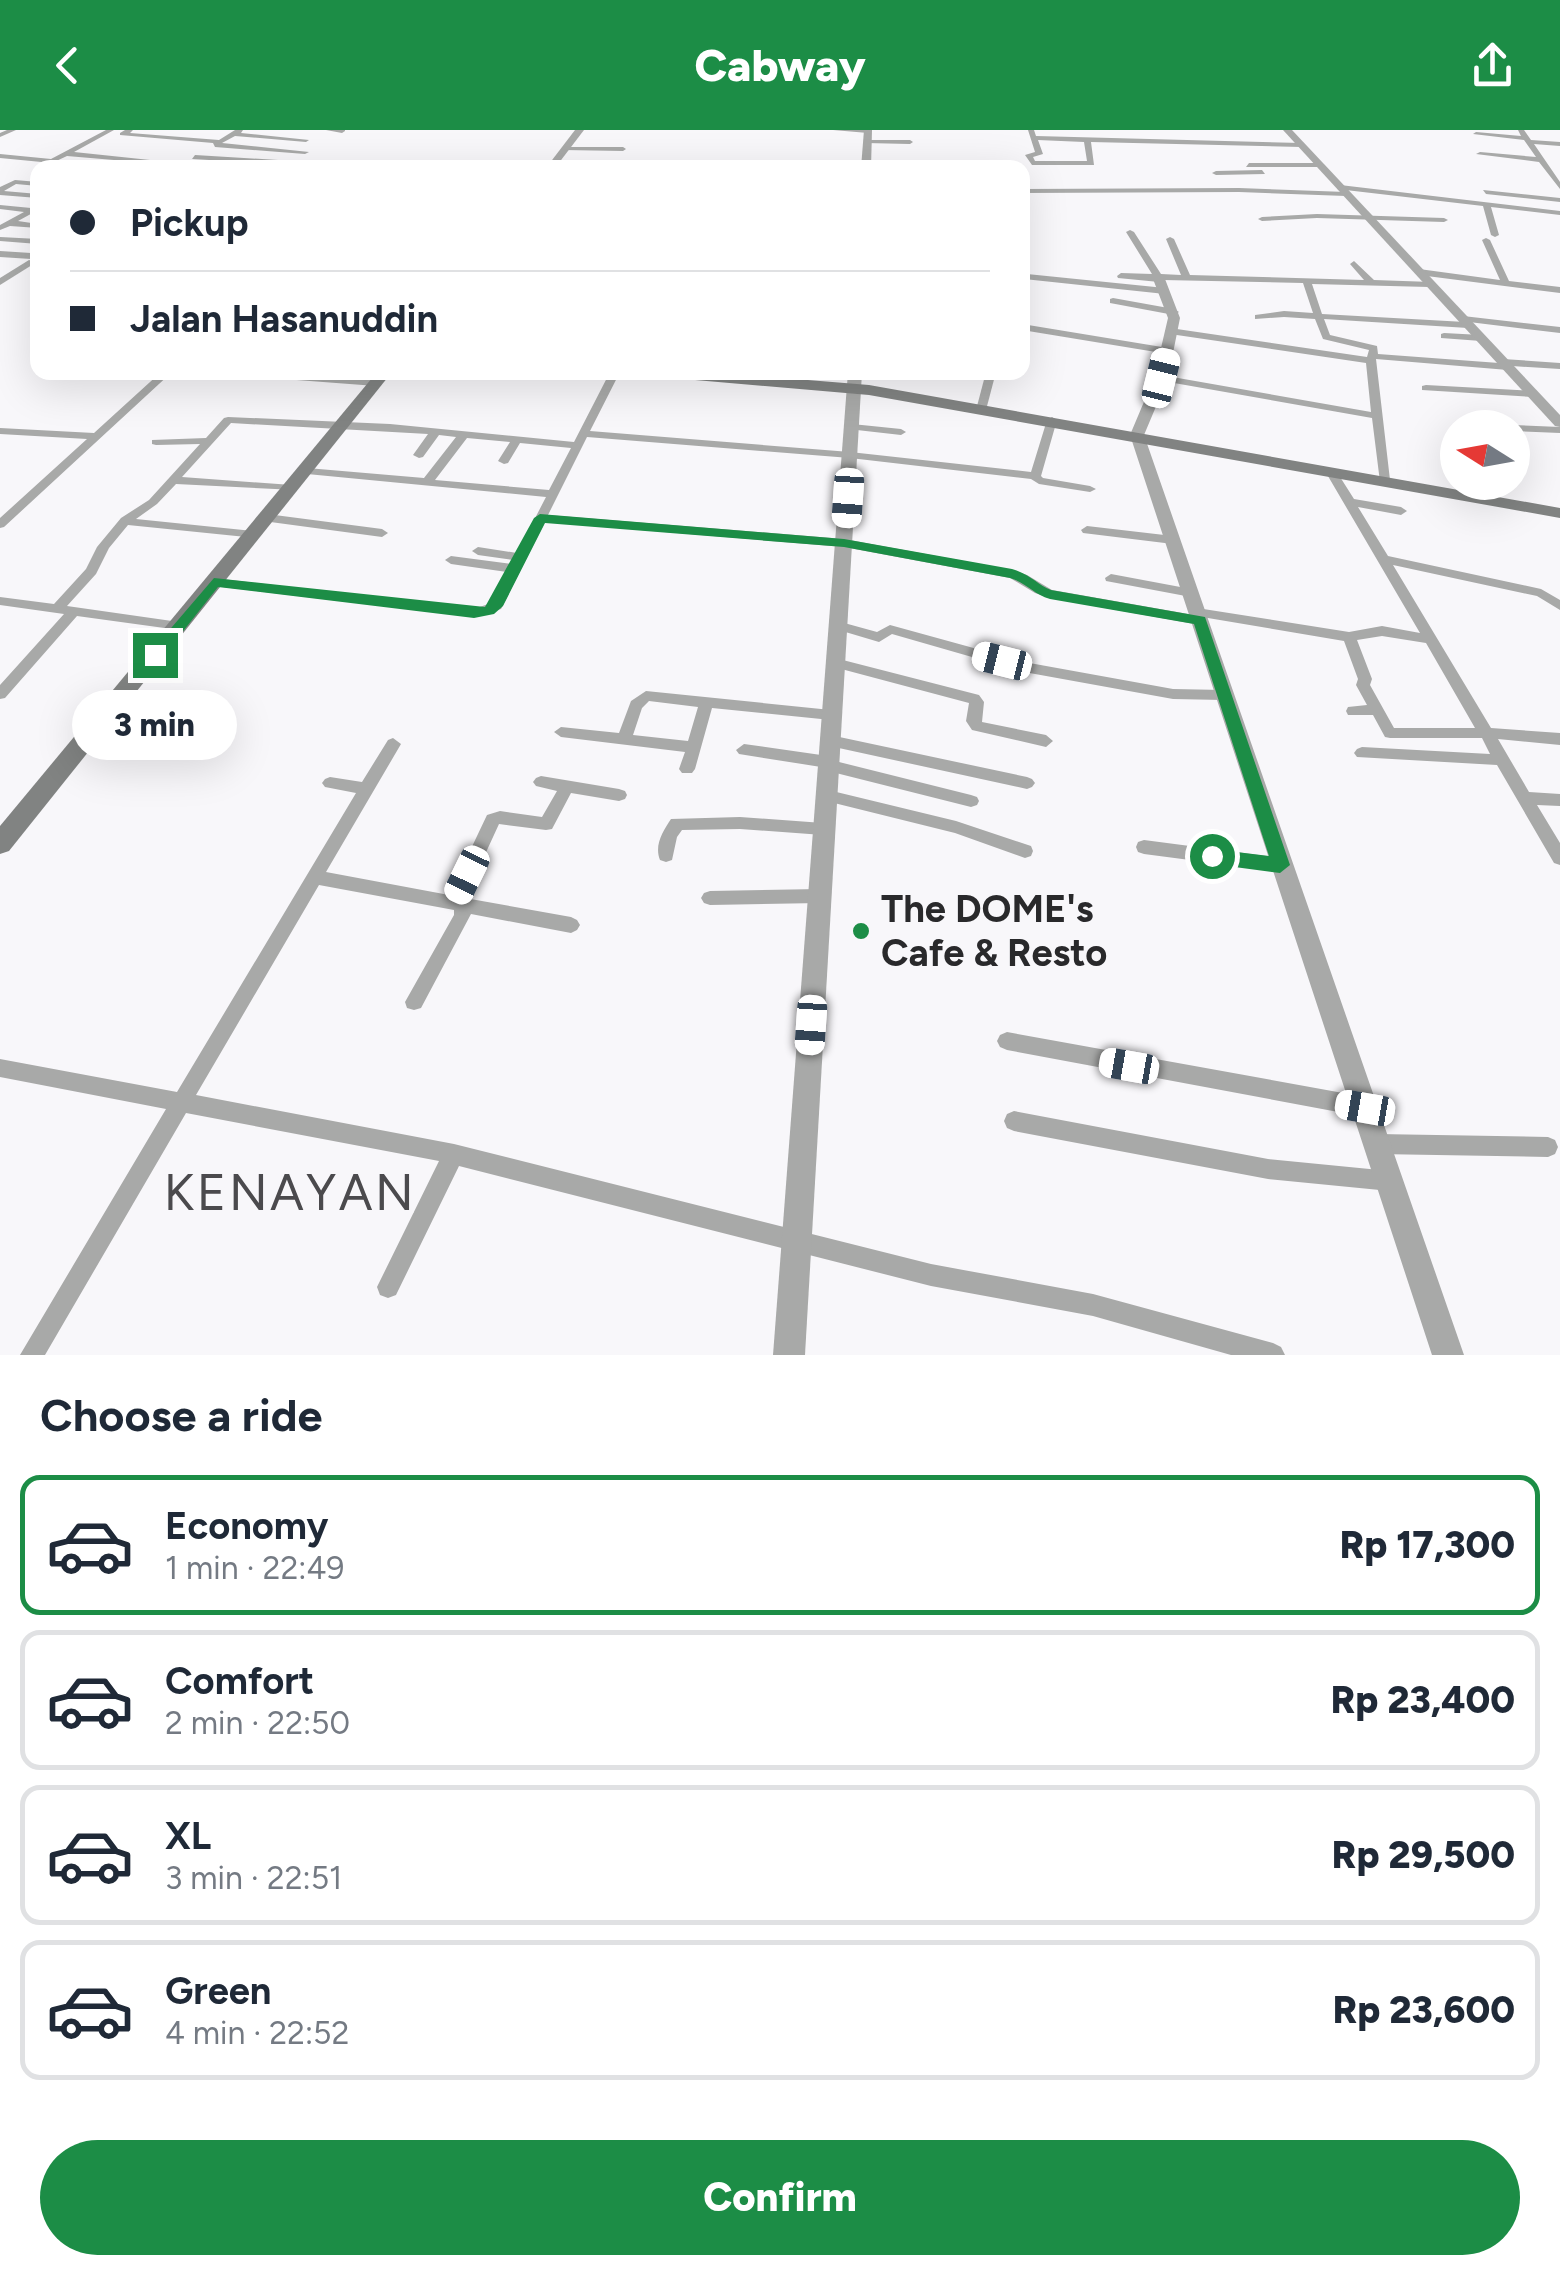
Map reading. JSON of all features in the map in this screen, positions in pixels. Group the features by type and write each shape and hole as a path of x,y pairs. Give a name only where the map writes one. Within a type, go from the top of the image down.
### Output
{"main road":[{"path":"0,844 379,380"},
{"path":"854,380 981,410 1384,480 1440,486"},
{"path":"1517,500 1560,513"}],"street":[{"path":"0,135 13,130"},
{"path":"145,136 156,130"},
{"path":"150,146 180,130"},
{"path":"190,140 207,130"},
{"path":"330,130 342,131"},
{"path":"556,160 580,130"},
{"path":"836,130 910,142"},
{"path":"55,160 108,132 305,152"},
{"path":"189,160 237,132 306,140"},
{"path":"866,160 868,134"},
{"path":"1476,134 1524,134 1560,144"},
{"path":"1524,134 1560,187"},
{"path":"1223,138 1296,140 1558,422"},
{"path":"1035,142 1088,147 1258,150 1296,140"},
{"path":"1035,142 1088,147"},
{"path":"1035,142 1029,155 1032,163 1090,164 1088,147"},
{"path":"566,149 623,150"},
{"path":"197,154 262,160"},
{"path":"1480,154 1560,168"},
{"path":"0,156 30,160"},
{"path":"64,156 92,160"},
{"path":"64,156 92,160"},
{"path":"4,168 27,160"},
{"path":"1068,164 1079,190"},
{"path":"1321,167 1250,168 1214,176 1560,212"},
{"path":"1287,169 1321,167"},
{"path":"1250,168 1275,172"},
{"path":"1250,168 1260,180"},
{"path":"1138,176 1142,190"},
{"path":"0,191 15,182 30,180"},
{"path":"1030,190 1341,189"},
{"path":"0,191 30,195"},
{"path":"1486,192 1560,200"},
{"path":"1486,204 1491,238 1506,283"},
{"path":"0,207 30,209"},
{"path":"3,224 30,212"},
{"path":"1262,220 1444,220"},
{"path":"3,224 30,226"},
{"path":"1130,232 1167,313"},
{"path":"0,239 30,241"},
{"path":"1170,239 1187,278"},
{"path":"0,254 30,258"},
{"path":"0,282 30,261"},
{"path":"1354,264 1371,282"},
{"path":"0,271 14,272"},
{"path":"1419,272 1560,290"},
{"path":"1121,276 1167,313"},
{"path":"1187,278 1430,284"},
{"path":"1187,278 1167,313 1161,378 1138,435 1448,1355"},
{"path":"1030,279 1167,313"},
{"path":"1306,280 1326,337 1371,345 1384,480"},
{"path":"1113,301 1371,358 1560,366"},
{"path":"1030,326 1167,313"},
{"path":"1258,317 1384,316 1560,330"},
{"path":"1444,336 1481,338"},
{"path":"1161,378 1378,416"},
{"path":"0,524 158,380"},
{"path":"214,582 482,613 496,606 611,380"},
{"path":"788,1355 854,380"},
{"path":"981,410 990,380"},
{"path":"1426,388 1533,394"},
{"path":"57,609 92,571 103,547 125,522 153,502 229,420 436,431 517,440 850,455 1036,476"},
{"path":"1052,420 1036,476 1039,481 1090,488"},
{"path":"1530,426 1558,422"},
{"path":"852,427 901,432"},
{"path":"0,431 96,436"},
{"path":"419,455 436,431"},
{"path":"427,482 464,434"},
{"path":"504,461 517,440"},
{"path":"156,442 208,441"},
{"path":"307,471 553,494"},
{"path":"1332,471 1560,858"},
{"path":"174,480 292,488"},
{"path":"1348,502 1401,511"},
{"path":"540,518 844,543 1026,577 1037,590 1050,594 1196,608 1349,637 1382,632 1431,639"},
{"path":"125,522 382,533"},
{"path":"1087,530 1173,540"},
{"path":"478,551 518,563"},
{"path":"1383,559 1542,592 1560,606"},
{"path":"451,560 518,563"},
{"path":"1111,578 1196,608"},
{"path":"0,602 179,626"},
{"path":"0,694 74,612"},
{"path":"838,626 879,637 894,630 1024,667 1173,694 1223,695"},
{"path":"1349,637 1365,678 1363,685 1390,734 1488,733 1560,739"},
{"path":"835,663 974,699 977,702 973,722 977,726 1046,740"},
{"path":"624,739 636,705 646,696 832,715"},
{"path":"687,769 707,701"},
{"path":"1352,711 1377,710"},
{"path":"561,732 693,747"},
{"path":"32,1355 393,744"},
{"path":"744,750 829,756 1027,783"},
{"path":"1362,753 1504,760"},
{"path":"829,756 970,801"},
{"path":"541,782 619,795"},
{"path":"330,783 367,789"},
{"path":"414,1002 463,916 458,904 493,820 546,824 566,786"},
{"path":"824,795 956,827 1025,850"},
{"path":"1526,798 1560,800"},
{"path":"666,855 676,824 823,829"},
{"path":"1144,847 1280,865"},
{"path":"316,877 571,924"},
{"path":"710,898 820,896"},
{"path":"1008,1041 1365,1108"},
{"path":"0,1068 454,1154 931,1275 1093,1305 1274,1355"},
{"path":"1014,1121 1268,1169 1390,1181"},
{"path":"1377,1144 1548,1147"},
{"path":"388,1287 454,1154"}],"place":[{"name":"The DOME's Cafe & Resto","path":"861,931"}],"district":[{"name":"KENAYAN","path":"290,1192"}],"route":[{"path":"155,655 214,582 474,613 489,611 496,606 540,518 844,543 1012,574 1030,579 1037,590 1050,594 1200,620 1280,865 1212,856"}]}
